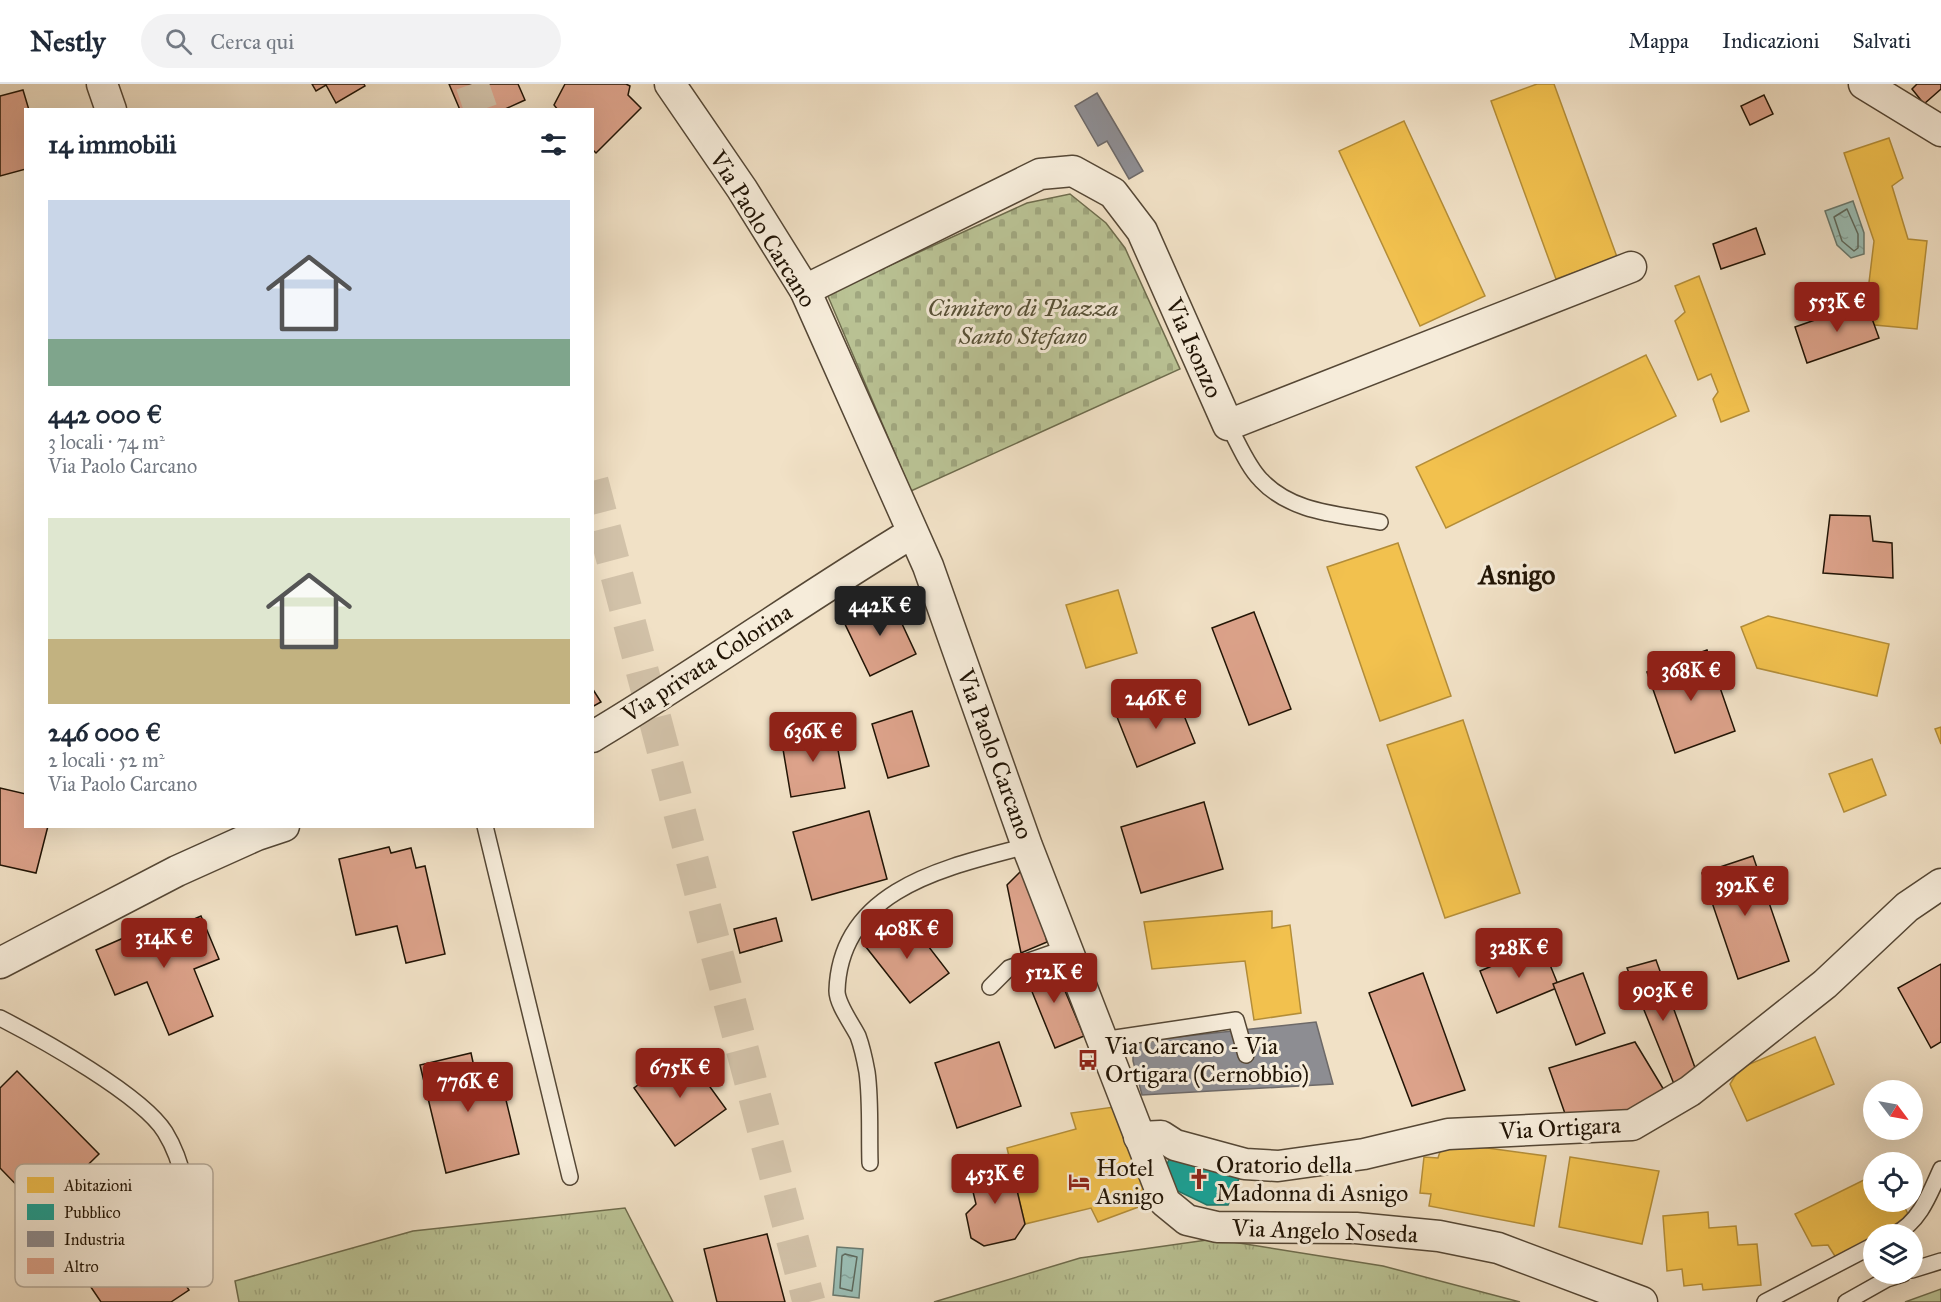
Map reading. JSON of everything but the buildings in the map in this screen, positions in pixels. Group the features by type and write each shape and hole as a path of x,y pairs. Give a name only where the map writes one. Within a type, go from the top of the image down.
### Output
{"street":[{"path":"102,84 110,108"},
{"name":"Via Paolo Carcano","path":"670,84 742,189 805,290 928,566 1027,846 1139,1137 1165,1202 1179,1213"},
{"path":"1864,84 1941,131"},
{"name":"Via Isonzo","path":"805,290 1040,174 1073,171 1113,194 1142,231 1228,424 1631,267"},
{"name":"Via privata Colorina","path":"594,736 680,684 825,585 912,533"},
{"path":"0,963 177,871 277,828"},
{"name":"Via Ortigara","path":"1139,1137 1161,1136 1175,1145 1245,1164 1278,1166 1364,1154 1448,1134 1632,1125 1690,1091 1825,984 1907,907 1941,884"},
{"name":"Via Angelo Noseda","path":"1179,1213 1187,1220 1217,1227 1356,1228 1439,1236 1498,1248 1642,1302"}],"lane":[{"path":"1228,424 1259,479 1276,494 1307,508 1380,522"},
{"path":"485,828 570,1177"},
{"path":"870,1163 867,1072 859,1039 837,993 846,947 864,920 900,887 943,868 1027,846"},
{"path":"990,987 1009,968 1066,948"},
{"path":"0,1018 33,1034 139,1103 165,1132 179,1164"},
{"path":"1102,1040 1236,1020 1246,1055"},
{"path":"1911,1224 1926,1200 1941,1169"},
{"path":"1765,1302 1863,1251"},
{"path":"1923,1267 1941,1261"},
{"path":"1846,1302 1878,1284"}],"green space":[{"name":"Cimitero di Piazza Santo Stefano","path":"1070,194 1106,223 1125,248 1180,369 911,491 827,294 1027,203"},
{"path":"625,1208 673,1302 239,1302 235,1281 413,1231"},
{"path":"1214,1239 1383,1266 1520,1302 934,1302 1080,1258"},
{"path":"1941,1289 1941,1302 1905,1302"}],"water":[{"path":"1853,201 1864,233 1864,254 1851,258 1837,245 1825,211"},
{"path":"837,1247 863,1249 859,1298 833,1295"}],"tunnel":[{"path":"472,84 480,108"},
{"path":"594,489 809,1302"}],"place":[{"name":"Via Carcano - Via Ortigara (Cernobbio)","path":"1088,1060"},
{"name":"Oratorio della Madonna di Asnigo","path":"1199,1179"},
{"name":"Hotel Asnigo","path":"1079,1182"}],"district":[{"name":"Asnigo","path":"1517,574"}]}
